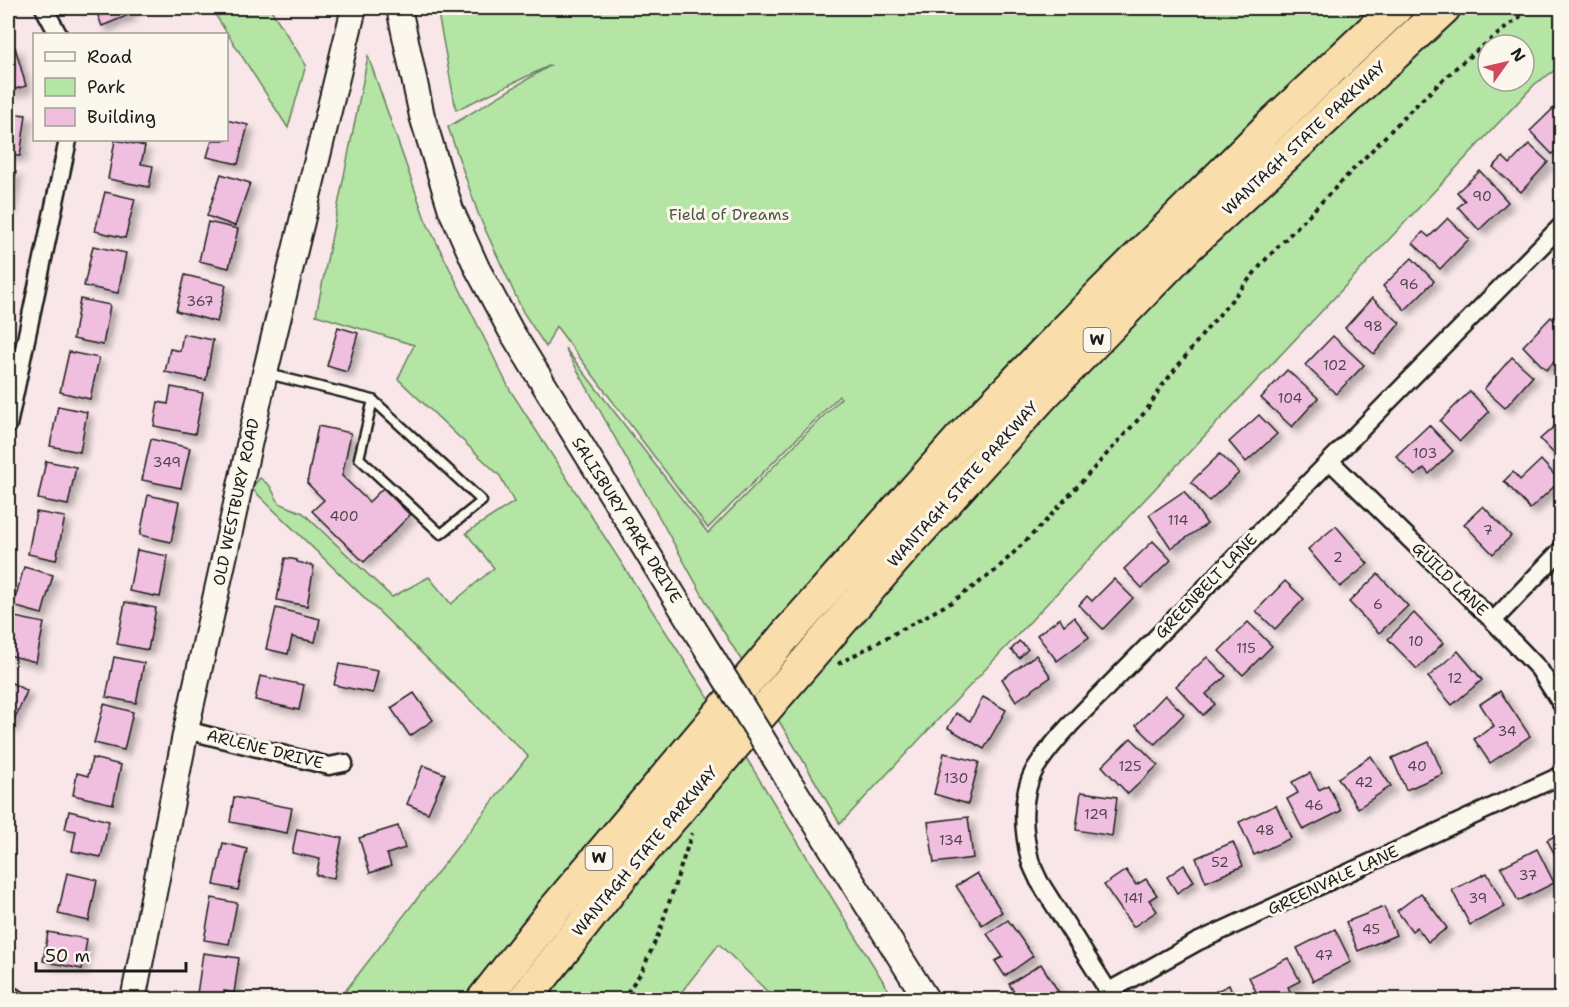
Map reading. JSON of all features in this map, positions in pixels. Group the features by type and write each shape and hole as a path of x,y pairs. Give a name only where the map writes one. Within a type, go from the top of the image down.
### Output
{"highway":[{"name":"WANTAGH STATE PARKWAY","path":"483,999 554,910 785,636 960,439 1101,293 1259,137 1396,8"},
{"name":"WANTAGH STATE PARKWAY","path":"524,999 631,864 905,547 1046,392 1187,248 1444,8"}],"main road":[{"name":"OLD WESTBURY ROAD","path":"133,999 186,730 265,373 354,8"},
{"name":"SALISBURY PARK DRIVE","path":"399,8 422,116 451,210 477,268 511,331 698,635 927,999"}],"street":[{"path":"44,8 57,33"},
{"path":"8,425 68,141"},
{"name":"GREENBELT LANE","path":"1111,995 1039,881 1030,862 1023,821 1028,788 1034,771 1049,748 1070,725 1562,225"},
{"name":"GUILD LANE","path":"1330,460 1539,669 1562,705"},
{"path":"1493,621 1562,549"},
{"name":"ARLENE DRIVE","path":"186,730 329,766 344,763"},
{"name":"GREENVALE LANE","path":"1111,995 1197,942 1562,775"},
{"path":"8,994 19,999"}],"lane":[{"path":"265,373 373,400 482,501 441,534 359,458 373,400"}],"path":[{"path":"832,668 952,602 995,571 1043,524 1146,411 1162,386 1196,343 1267,258 1412,109 1460,64 1531,8"},
{"path":"622,999 642,971 659,933 694,829"}],"green space":[{"path":"211,8 270,8 306,65 288,128 228,33"},
{"name":"Field of Dreams","path":"437,8 1376,8 745,666 717,621 565,348 708,533 841,398 839,396 708,528 556,326 546,347 523,312 479,216 448,127 551,65 456,110"},
{"path":"1463,8 1561,8 1561,66 1536,83 1536,33 1476,33 1476,93 1527,93 840,824 774,713 1006,457 1257,200"},
{"path":"368,56 425,219 510,390 711,702 467,999 339,999 528,756 251,488 260,478 270,486 279,503 303,513 392,597 429,577 451,604 494,568 466,533 514,502 500,476 398,379 414,345 316,315"},
{"path":"742,751 894,999 775,999 719,944 676,999 540,1000"}],"building":[{"path":"95,8 129,8 131,14 102,26"},
{"path":"15,47 26,86 8,91 8,49"},
{"path":"1562,100 1562,145 1552,154 1530,131"},
{"path":"8,113 26,115 20,156 8,155"},
{"path":"228,120 248,125 238,164 207,157 212,141 228,141"},
{"path":"115,141 145,146 141,164 153,166 149,187 108,179"},
{"path":"1529,144 1548,162 1521,192 1493,167 1503,157 1510,164"},
{"path":"8,171 16,172 9,211 8,211"},
{"path":"1480,171 1508,202 1479,230 1458,207 1465,201 1457,192"},
{"path":"221,174 250,183 235,226 207,216"},
{"path":"105,192 135,199 125,238 95,231"},
{"path":"1448,218 1469,239 1440,269 1413,243 1423,232 1429,237"},
{"path":"208,222 238,229 229,268 199,261"},
{"path":"93,246 126,253 118,293 84,286"},
{"path":"1412,258 1434,281 1405,310 1383,286"},
{"path":"185,275 226,285 217,322 176,311"},
{"path":"1372,298 1400,323 1374,354 1345,328"},
{"path":"80,299 110,305 103,345 73,339"},
{"path":"1551,317 1562,327 1562,354 1546,370 1523,346"},
{"path":"338,327 358,333 347,372 327,366"},
{"path":"183,334 213,340 206,380 165,372 170,349 180,351"},
{"path":"1333,336 1364,365 1336,394 1305,365"},
{"path":"69,352 99,358 90,399 60,392"},
{"path":"1512,357 1533,376 1505,408 1484,389"},
{"path":"1287,370 1318,398 1292,427 1261,398"},
{"path":"171,387 203,393 195,434 154,426 158,402 168,404"},
{"path":"1470,391 1489,412 1460,441 1440,421"},
{"path":"58,406 87,412 80,452 50,446"},
{"path":"1259,415 1277,434 1246,462 1229,442"},
{"path":"1562,420 1562,462 1540,439"},
{"path":"1429,425 1453,451 1429,474 1424,468 1415,476 1396,456"},
{"path":"318,426 351,433 342,476 369,502 383,488 410,515 364,562 312,511 324,500 307,483"},
{"path":"151,439 190,448 181,488 142,480"},
{"path":"1220,454 1239,473 1209,501 1191,482"},
{"path":"1541,460 1560,481 1530,509 1504,481 1513,472 1520,480"},
{"path":"46,461 76,467 68,505 38,499"},
{"path":"1184,491 1207,524 1171,548 1149,515"},
{"path":"148,495 179,502 171,542 140,535"},
{"path":"1483,506 1511,536 1493,554 1464,524"},
{"path":"36,512 65,517 56,560 28,554"},
{"path":"1336,526 1368,564 1340,587 1308,549"},
{"path":"1153,541 1171,560 1142,588 1124,569"},
{"path":"137,550 168,556 160,597 129,591"},
{"path":"285,558 314,566 307,606 277,600"},
{"path":"24,567 53,575 42,614 13,606"},
{"path":"1378,574 1408,606 1379,633 1349,602"},
{"path":"1114,579 1133,598 1103,629 1079,605 1087,596 1092,601"},
{"path":"1285,581 1304,599 1275,629 1256,611"},
{"path":"125,602 156,608 148,650 117,644"},
{"path":"276,608 320,619 315,642 292,637 288,654 266,649"},
{"path":"1414,613 1443,643 1417,669 1388,639"},
{"path":"15,617 44,623 36,662 8,655"},
{"path":"1074,617 1089,637 1057,661 1037,635 1060,618 1064,625"},
{"path":"1248,622 1272,646 1243,675 1219,651"},
{"path":"1019,641 1028,649 1019,658 1011,650"},
{"path":"1458,651 1482,680 1452,705 1428,677"},
{"path":"1036,655 1051,677 1016,701 1002,679"},
{"path":"114,657 144,663 136,703 106,697"},
{"path":"1207,657 1226,676 1206,694 1215,704 1203,715 1176,686"},
{"path":"339,664 378,671 373,693 334,685"},
{"path":"260,676 304,685 299,710 255,700"},
{"path":"8,681 27,691 11,727 8,726"},
{"path":"1500,691 1530,736 1490,763 1474,739 1494,726 1480,704"},
{"path":"414,693 433,720 410,736 391,708"},
{"path":"1165,695 1184,714 1155,744 1136,725"},
{"path":"983,697 1006,710 984,749 948,728 956,713 970,721"},
{"path":"104,704 133,712 124,750 94,743"},
{"path":"1131,738 1158,765 1128,794 1102,766"},
{"path":"1429,742 1443,774 1406,790 1392,758"},
{"path":"944,753 979,762 968,804 934,794"},
{"path":"1371,756 1391,786 1358,808 1338,778"},
{"path":"92,758 121,765 113,804 73,795 77,773 88,776"},
{"path":"423,765 445,774 428,813 407,804"},
{"path":"1310,773 1319,790 1328,785 1341,811 1303,830 1287,799 1298,793 1292,782"},
{"path":"1081,792 1117,797 1112,836 1076,830"},
{"path":"234,797 292,808 287,833 230,822"},
{"path":"1276,805 1291,838 1254,855 1239,822"},
{"path":"69,811 109,821 101,857 72,851 76,831 65,829"},
{"path":"968,817 973,858 934,863 928,822"},
{"path":"398,826 405,848 387,854 391,866 370,873 359,838"},
{"path":"297,829 342,838 334,878 316,875 320,859 292,853"},
{"path":"1562,832 1562,867 1547,840"},
{"path":"1233,842 1243,866 1206,882 1196,858"},
{"path":"223,843 247,849 238,890 214,885"},
{"path":"1537,849 1554,883 1518,901 1501,867"},
{"path":"1184,865 1194,881 1177,893 1167,877"},
{"path":"1126,870 1136,885 1146,879 1157,895 1149,900 1157,911 1133,927 1104,885"},
{"path":"67,873 97,880 89,921 58,914"},
{"path":"977,873 1002,912 982,925 956,886"},
{"path":"1487,873 1505,907 1470,925 1452,890"},
{"path":"1421,893 1447,928 1428,942 1417,927 1412,931 1397,911"},
{"path":"212,898 237,903 229,944 204,940"},
{"path":"1384,907 1396,935 1358,951 1346,922"},
{"path":"1008,920 1033,956 1005,976 995,961 1003,957 987,934"},
{"path":"1335,929 1351,962 1313,981 1297,948"},
{"path":"48,932 87,939 82,969 43,961"},
{"path":"203,953 239,958 234,993 224,991 223,998 197,994"},
{"path":"1288,958 1300,981 1288,987 1293,998 1260,1000 1249,977"},
{"path":"1041,964 1063,999 1019,1000 1009,984"},
{"path":"1229,985 1235,1000 1198,1000"}]}
